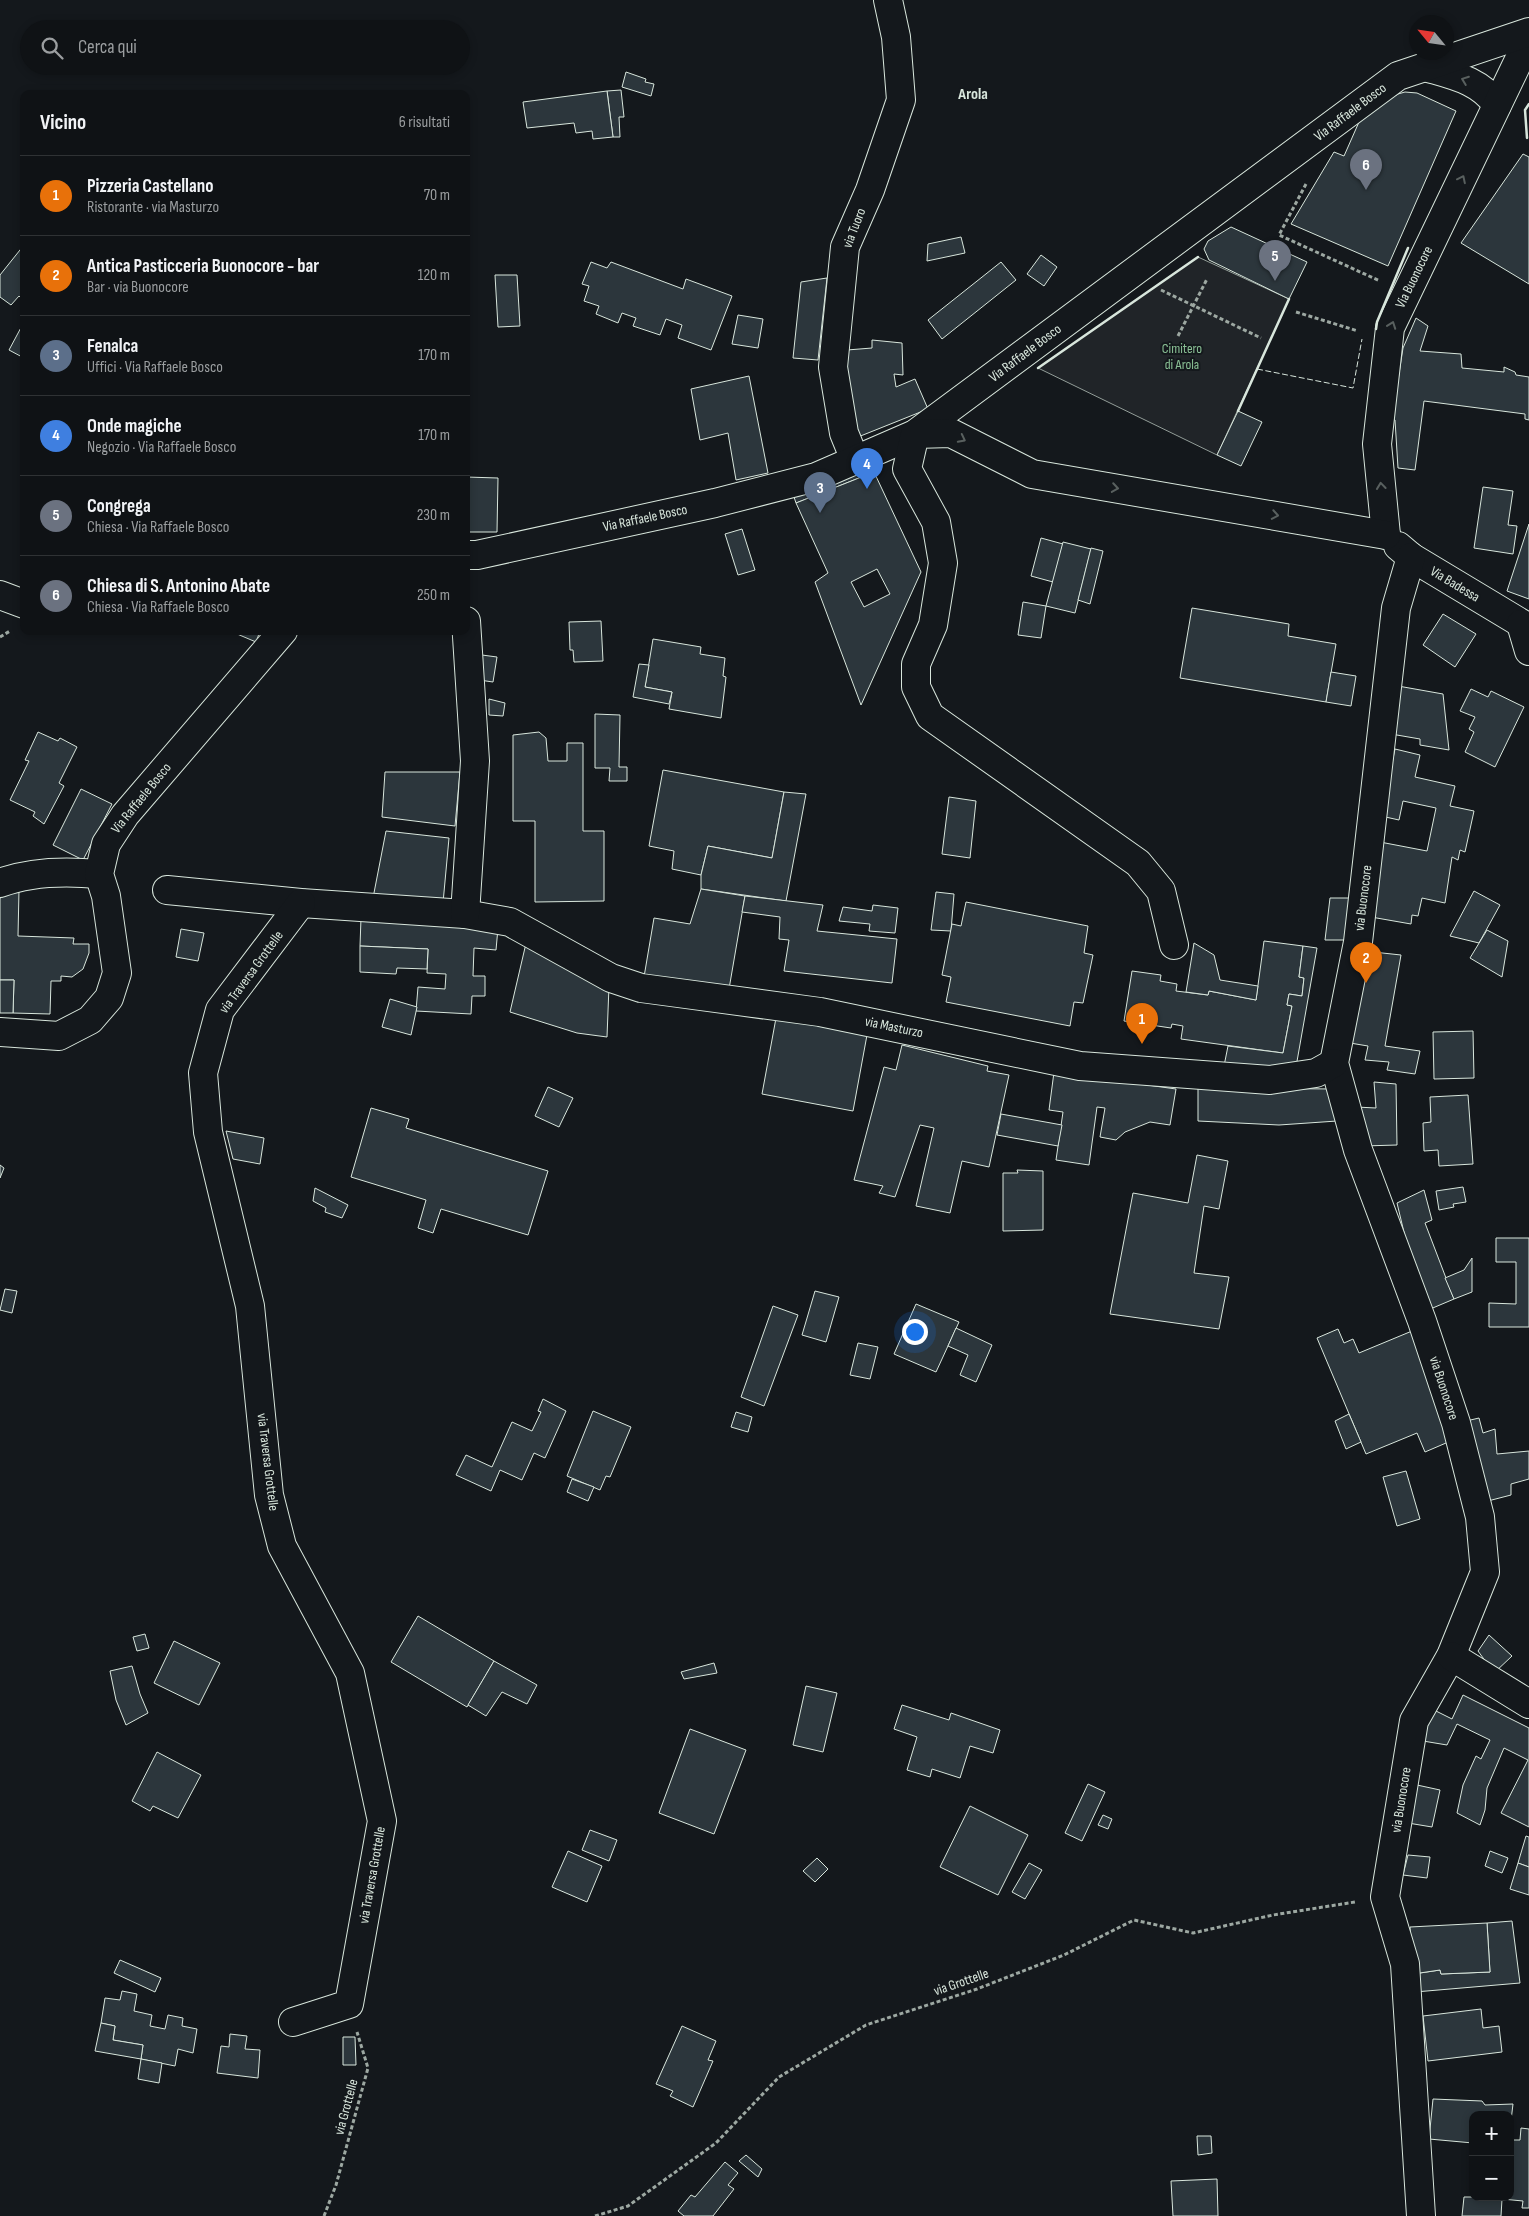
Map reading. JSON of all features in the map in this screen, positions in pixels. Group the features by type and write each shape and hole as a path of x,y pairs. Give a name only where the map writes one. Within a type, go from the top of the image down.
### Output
{"street":[{"name":"via Tuoro","path":"855,460 844,433 833,368 845,247 870,190 901,100 896,37 888,0"},
{"name":"Via Raffaele Bosco","path":"470,555 715,503 816,477 915,434 1398,76 1529,32"},
{"name":"Via Buonocore","path":"1386,535 1377,444 1390,328 1529,39"},
{"path":"1425,67 1478,85 1490,96 1497,106"},
{"path":"1174,945 1160,891 1138,863 930,716 916,687 916,664 933,625 942,563 936,522 907,468 915,434 951,433 1032,474 1386,535"},
{"name":"Via Badessa","path":"1386,535 1411,557 1525,626"},
{"name":"via Buonocore","path":"1411,557 1396,608 1358,942 1334,1063 1358,1150 1422,1321 1456,1423 1480,1517 1485,1572 1451,1656 1414,1721 1385,1897 1404,1964 1421,2216"},
{"path":"0,594 20,602"},
{"path":"1525,626 1529,652"},
{"name":"Via Raffaele Bosco","path":"99,874 106,844 125,815 280,635"},
{"path":"167,890 301,903 465,914 474,760 467,635"},
{"path":"0,883 21,875 84,872 99,874 106,896 117,973 109,998 90,1020 59,1036 0,1032"},
{"name":"via Traversa Grottelle","path":"301,903 220,1010 203,1073 208,1132 250,1306 270,1495 282,1546 350,1673 382,1820 349,2004"},
{"name":"via Masturzo","path":"465,914 510,922 611,978 641,988 820,1012 1080,1066 1270,1080 1316,1073 1334,1063"},
{"path":"1451,1656 1529,1704"},
{"path":"293,2022 349,2004"}],"path":[{"path":"1309,178 1279,235 1386,284"},
{"path":"1133,273 1194,306 1260,338"},
{"path":"1178,336 1207,279"},
{"path":"1296,312 1359,331"},
{"name":"via Grottelle","path":"595,2216 628,2206 716,2143 779,2077 866,2025 977,1989 1056,1959 1134,1920 1193,1933 1273,1915 1385,1897"},
{"name":"via Grottelle","path":"324,2216 336,2185 368,2068 349,2004"}],"green space":[{"name":"Cimitero di Arola","path":"1198,257 1289,299 1217,455 1038,368"}],"building":[{"path":"626,72 646,79 645,82 654,84 651,96 622,87"},
{"path":"621,90 624,117 619,117 620,137 613,137 607,91"},
{"path":"607,91 613,137 593,139 592,131 576,133 574,123 527,128 523,102"},
{"path":"1405,92 1417,93 1456,111 1388,266 1291,224 1334,152 1344,156 1359,122 1377,106"},
{"path":"1523,154 1529,157 1529,284 1461,243"},
{"path":"1231,227 1307,262 1289,299 1209,260 1204,249 1208,241"},
{"path":"961,237 965,253 927,261 928,244"},
{"path":"20,250 20,297 11,305 0,297 0,275"},
{"path":"1041,255 1057,267 1044,286 1027,274"},
{"path":"591,262 607,268 611,262 683,289 686,279 732,296 711,350 678,338 682,325 666,319 660,335 633,326 636,318 622,313 618,323 596,314 599,306 584,301 589,286 582,284"},
{"path":"1001,262 1016,280 942,339 928,320"},
{"path":"495,275 517,275 520,326 498,327"},
{"path":"827,278 818,360 793,358 801,282"},
{"path":"738,315 763,319 758,348 732,344"},
{"path":"1416,318 1428,326 1420,351 1461,354 1462,368 1504,372 1504,367 1515,372 1516,375 1529,377 1529,420 1525,419 1525,414 1424,401 1415,470 1398,468 1395,420 1392,419 1403,348"},
{"path":"20,329 20,356 9,350"},
{"path":"872,340 902,343 903,375 894,374 896,387 915,379 928,409 858,437 848,409 847,350 872,348"},
{"path":"749,376 768,473 736,480 728,433 700,440 691,389"},
{"path":"1238,411 1262,422 1241,466 1217,455"},
{"path":"871,466 874,472 796,503 792,491"},
{"path":"874,472 921,572 861,705 815,582 828,573 796,503","holes":["877,569 890,594 864,607 851,582"]},
{"path":"470,477 498,478 497,532 470,532"},
{"path":"1483,487 1513,491 1508,525 1517,526 1513,554 1474,548"},
{"path":"1529,524 1529,599 1507,591"},
{"path":"742,529 755,570 738,575 725,534"},
{"path":"1041,538 1063,544 1053,582 1031,576"},
{"path":"1063,542 1091,549 1075,613 1046,606"},
{"path":"1091,548 1103,551 1090,604 1078,600"},
{"path":"1023,602 1046,606 1041,638 1018,635"},
{"path":"1192,608 1289,624 1288,636 1336,644 1326,702 1180,678"},
{"path":"1443,614 1476,634 1455,667 1423,645"},
{"path":"601,621 603,661 574,662 573,650 570,650 569,622"},
{"path":"239,635 259,635 256,642"},
{"path":"653,639 701,647 700,654 725,658 723,676 726,677 721,718 669,709 672,692 645,687"},
{"path":"482,655 497,657 493,682 479,680"},
{"path":"639,664 649,665 645,687 672,692 669,704 633,697"},
{"path":"1331,672 1356,676 1351,706 1326,702"},
{"path":"1398,686 1443,694 1449,750 1420,745 1420,739 1391,734"},
{"path":"1471,689 1488,697 1491,691 1524,707 1495,767 1465,752 1474,732 1469,729 1475,717 1460,711"},
{"path":"489,699 505,703 503,716 489,715"},
{"path":"595,714 620,715 619,767 627,767 627,781 609,781 610,768 595,768"},
{"path":"38,732 58,741 60,738 77,747 59,783 64,786 44,824 33,816 35,812 10,800 29,761 25,760"},
{"path":"539,732 546,738 548,761 567,761 567,743 583,743 583,831 604,831 604,901 535,902 535,821 513,821 513,735"},
{"path":"1395,749 1420,755 1415,777 1455,786 1450,806 1474,811 1465,852 1460,850 1458,860 1452,857 1445,903 1422,898 1418,916 1412,915 1411,924 1371,917 1380,842 1427,851 1436,808 1403,801 1399,820 1381,816"},
{"path":"663,770 784,792 772,858 708,846 701,875 672,869 674,851 649,846"},
{"path":"385,772 460,772 455,826 382,817"},
{"path":"81,789 112,804 83,860 53,845"},
{"path":"784,792 806,794 786,901 701,889 701,875 708,846 772,858"},
{"path":"949,797 976,801 970,858 942,854"},
{"path":"386,831 449,838 443,903 373,898"},
{"path":"701,889 745,896 729,989 644,977 654,918 690,924"},
{"path":"19,890 18,936 74,938 73,944 89,944 89,953 83,969 72,977 61,976 61,981 51,981 50,1014 13,1013 14,980 0,980 0,898"},
{"path":"1474,891 1500,905 1479,943 1450,936"},
{"path":"936,892 954,894 951,931 931,930"},
{"path":"745,896 823,905 817,931 897,939 892,983 784,971 789,940 779,939 780,917 742,912"},
{"path":"1330,898 1359,898 1353,940 1325,940"},
{"path":"966,902 1088,926 1084,953 1093,955 1083,1003 1074,1002 1070,1026 946,1002 951,977 942,975 952,924 961,926"},
{"path":"873,905 898,908 895,933 869,931 870,924 839,921 843,907 872,911"},
{"path":"361,918 498,928 496,950 474,948 473,976 485,976 485,996 472,996 471,1014 416,1011 418,987 445,989 446,974 427,973 428,949 360,946"},
{"path":"181,929 204,933 198,961 176,957"},
{"path":"1487,930 1508,941 1502,977 1470,958"},
{"path":"527,939 609,986 607,1037 577,1033 510,1012"},
{"path":"1264,941 1303,946 1299,977 1304,978 1302,996 1289,994 1287,1005 1292,1006 1283,1053 1181,1039 1183,1026 1172,1024 1171,1028 1124,1021 1132,971 1161,975 1160,981 1177,984 1176,991 1208,995 1209,991 1256,1000"},
{"path":"1194,943 1214,955 1220,980 1258,986 1256,1000 1209,991 1208,995 1186,992"},
{"path":"360,946 428,949 427,969 397,968 396,974 360,972"},
{"path":"1303,946 1317,948 1296,1067 1224,1066 1228,1046 1283,1053 1292,1006 1287,1005 1289,994 1302,996 1304,978 1299,977"},
{"path":"1364,951 1401,955 1385,1046 1420,1051 1415,1074 1387,1070 1389,1062 1365,1060 1368,1046 1344,1042"},
{"path":"0,980 14,980 13,1013 0,1013"},
{"path":"390,999 417,1007 411,1035 382,1027"},
{"path":"776,1018 867,1035 853,1111 762,1094"},
{"path":"1473,1031 1474,1078 1434,1079 1433,1032"},
{"path":"902,1045 988,1066 987,1071 1009,1075 989,1167 962,1161 950,1213 916,1206 934,1128 920,1125 895,1197 879,1193 883,1186 854,1180 884,1067 896,1070"},
{"path":"1054,1072 1176,1089 1170,1125 1150,1122 1125,1132 1116,1140 1100,1137 1105,1108 1097,1107 1089,1165 1056,1160 1063,1112 1049,1110"},
{"path":"1374,1082 1396,1084 1397,1145 1363,1146 1356,1107 1376,1108"},
{"path":"548,1087 573,1098 559,1127 535,1116"},
{"path":"1198,1088 1337,1089 1337,1121 1279,1125 1198,1121"},
{"path":"1468,1095 1473,1164 1439,1166 1438,1150 1424,1151 1423,1123 1431,1122 1430,1097"},
{"path":"371,1108 409,1119 406,1128 548,1171 528,1235 441,1209 433,1233 418,1228 426,1200 351,1177"},
{"path":"1001,1114 1062,1125 1058,1146 997,1135"},
{"path":"226,1131 264,1138 260,1164 233,1159"},
{"path":"1197,1155 1228,1161 1219,1209 1204,1206 1194,1273 1229,1277 1219,1329 1110,1314 1133,1193 1188,1203"},
{"path":"0,1165 4,1168 0,1178"},
{"path":"1017,1170 1043,1171 1043,1230 1003,1231 1003,1173 1018,1173"},
{"path":"1463,1187 1466,1202 1453,1204 1454,1207 1439,1210 1436,1191"},
{"path":"315,1188 348,1205 342,1218 325,1212 326,1208 313,1201"},
{"path":"1424,1190 1432,1220 1425,1223 1454,1299 1428,1310 1407,1245 1397,1203"},
{"path":"1496,1238 1529,1238 1529,1327 1489,1327 1489,1303 1516,1304 1516,1262 1496,1262"},
{"path":"1472,1258 1472,1292 1454,1299 1445,1278 1464,1270"},
{"path":"5,1289 17,1291 12,1313 0,1310"},
{"path":"815,1291 839,1297 826,1342 802,1335"},
{"path":"916,1304 959,1322 936,1372 894,1354"},
{"path":"773,1306 798,1315 764,1406 741,1397"},
{"path":"956,1328 992,1345 976,1382 960,1375 968,1355 948,1346"},
{"path":"1338,1329 1344,1343 1353,1339 1359,1353 1412,1331 1453,1440 1425,1452 1417,1433 1366,1454 1317,1338"},
{"path":"858,1343 878,1347 870,1379 850,1375"},
{"path":"543,1399 566,1411 545,1458 534,1453 522,1480 500,1470 491,1491 456,1475 466,1455 492,1467 512,1422 532,1431 541,1412 538,1411"},
{"path":"593,1411 631,1427 610,1477 606,1476 600,1490 567,1476"},
{"path":"736,1412 752,1417 748,1432 731,1427"},
{"path":"1349,1414 1361,1442 1346,1449 1335,1421"},
{"path":"1479,1418 1483,1433 1495,1429 1497,1454 1529,1451 1529,1479 1511,1484 1511,1495 1484,1502 1462,1422"},
{"path":"1406,1471 1420,1519 1397,1526 1383,1477"},
{"path":"572,1479 594,1487 588,1501 567,1492"},
{"path":"418,1616 494,1661 467,1707 391,1662"},
{"path":"145,1634 149,1648 137,1651 133,1637"},
{"path":"1489,1635 1512,1656 1494,1673 1478,1651"},
{"path":"174,1641 220,1663 199,1705 154,1683"},
{"path":"494,1661 537,1685 527,1704 502,1692 486,1716 468,1705"},
{"path":"714,1663 717,1673 684,1679 681,1672"},
{"path":"132,1666 148,1713 126,1725 116,1700 110,1671"},
{"path":"806,1686 837,1693 823,1752 793,1745"},
{"path":"1463,1695 1529,1728 1529,1827 1501,1813 1528,1760 1504,1748 1487,1788 1485,1810 1480,1825 1457,1813 1463,1785 1476,1756 1481,1759 1490,1740 1457,1724 1447,1745 1423,1741 1432,1709 1452,1719"},
{"path":"902,1705 949,1720 951,1713 1000,1730 993,1753 970,1746 960,1778 932,1769 930,1777 907,1770 917,1737 894,1729"},
{"path":"690,1729 746,1750 714,1834 659,1813"},
{"path":"157,1752 201,1775 178,1818 153,1806 150,1811 132,1801"},
{"path":"1088,1784 1105,1792 1082,1841 1065,1833"},
{"path":"1417,1785 1440,1790 1432,1827 1408,1823"},
{"path":"970,1806 1028,1835 998,1895 940,1867"},
{"path":"1103,1815 1112,1819 1108,1829 1098,1825"},
{"path":"590,1830 617,1840 609,1861 582,1850"},
{"path":"1526,1836 1529,1837 1529,1867 1518,1863"},
{"path":"568,1851 602,1866 587,1902 552,1887"},
{"path":"1490,1851 1508,1858 1502,1873 1485,1866"},
{"path":"1408,1855 1430,1857 1427,1878 1403,1875"},
{"path":"817,1858 828,1869 815,1882 803,1871"},
{"path":"1029,1863 1042,1870 1025,1899 1012,1892"},
{"path":"1518,1863 1529,1867 1529,1895 1510,1889"},
{"path":"1512,1921 1520,1983 1415,1992 1413,1974 1440,1970 1441,1974 1490,1972 1487,1923"},
{"path":"1487,1923 1490,1972 1441,1974 1440,1970 1413,1974 1410,1927"},
{"path":"120,1960 161,1978 155,1992 114,1973"},
{"path":"122,1991 137,1994 134,2011 152,2015 150,2026 165,2029 168,2015 183,2018 182,2026 197,2029 193,2053 178,2049 175,2066 141,2059 143,2045 113,2040 115,2026 101,2023 105,1998 120,2000"},
{"path":"1481,2009 1483,2028 1499,2026 1502,2052 1428,2061 1423,2016"},
{"path":"101,2023 115,2026 113,2040 143,2045 141,2059 95,2051"},
{"path":"682,2026 716,2041 708,2060 713,2061 693,2107 670,2096 673,2091 656,2084"},
{"path":"230,2034 247,2036 245,2049 260,2050 258,2078 217,2073 221,2046 229,2047"},
{"path":"343,2037 355,2037 356,2065 343,2065"},
{"path":"141,2059 162,2063 159,2083 138,2079"},
{"path":"1433,2099 1482,2101 1485,2105 1513,2104 1512,2111 1469,2111 1469,2143 1429,2139"},
{"path":"1521,2128 1529,2129 1529,2208 1522,2208 1523,2201 1514,2200 1514,2140 1520,2140"},
{"path":"1197,2136 1211,2136 1212,2153 1198,2155"},
{"path":"746,2155 762,2169 758,2177 739,2161"},
{"path":"725,2162 738,2173 728,2185 734,2189 713,2216 684,2216 678,2211 691,2195 695,2197"},
{"path":"1217,2179 1218,2216 1173,2216 1171,2181"},
{"path":"1464,2197 1469,2197 1469,2201 1502,2201 1501,2216 1462,2216"}],"fence":[{"path":"1257,369 1353,388 1362,339"}],"wall":[{"path":"1527,138 1525,110 1529,104"},
{"path":"1376,329 1377,322 1408,248"},
{"path":"1038,368 1198,257"},
{"path":"1238,411 1289,299"}],"place":[{"name":"Chiesa di S. Antonino Abate","path":"1366,190"},
{"name":"Congrega","path":"1275,281"},
{"name":"Onde magiche","path":"867,489"},
{"name":"Fenalca","path":"820,513"},
{"name":"Antica Pasticceria Buonocore - bar","path":"1366,983"},
{"name":"Pizzeria Castellano","path":"1142,1044"}],"district":[{"name":"Arola","path":"973,94"}]}
